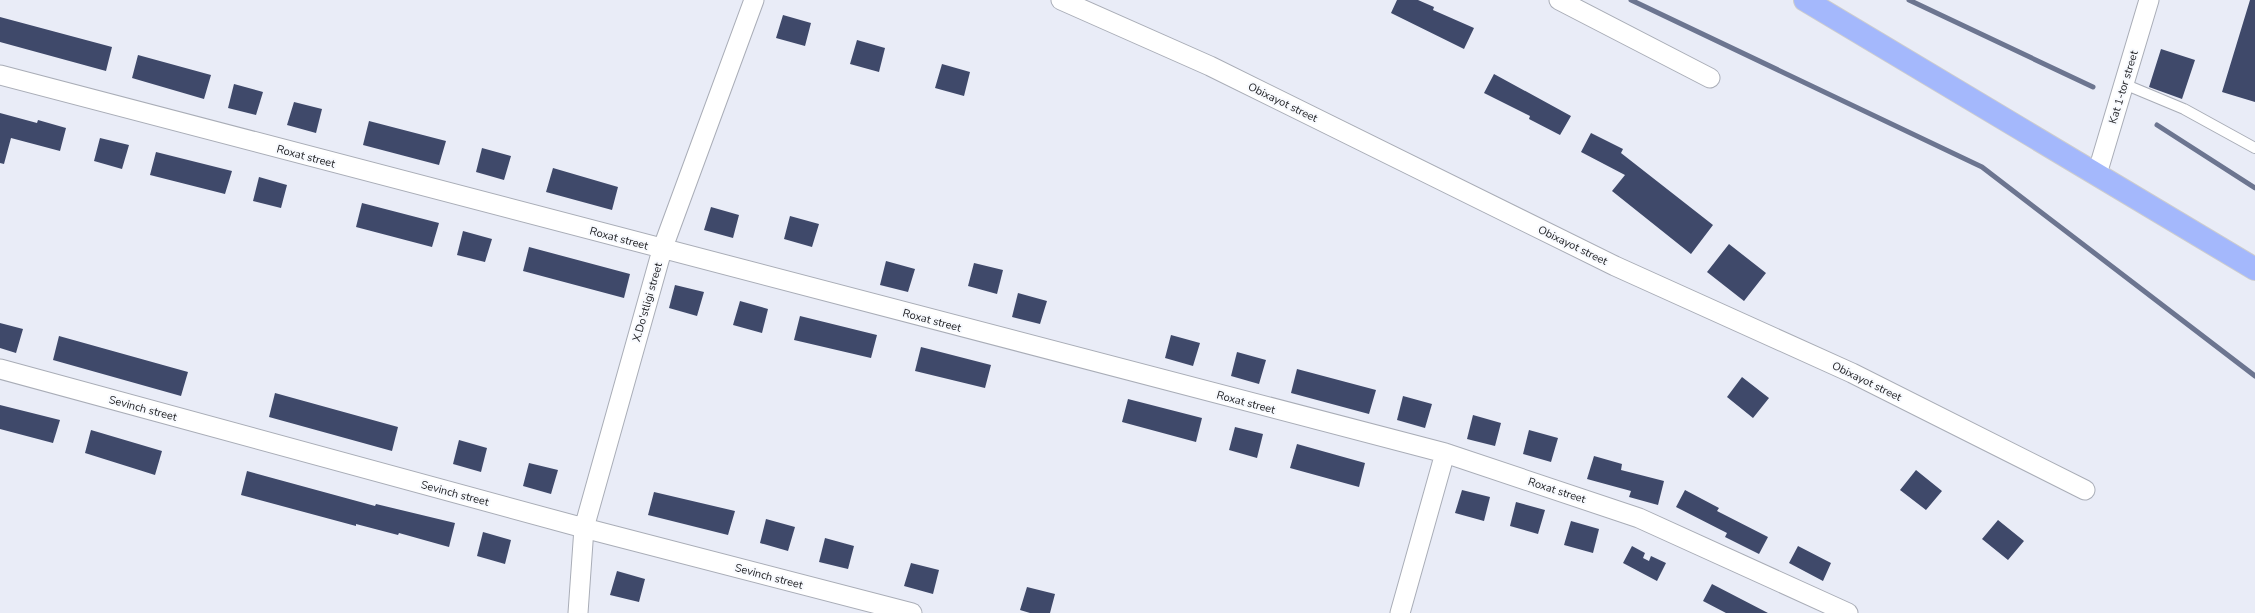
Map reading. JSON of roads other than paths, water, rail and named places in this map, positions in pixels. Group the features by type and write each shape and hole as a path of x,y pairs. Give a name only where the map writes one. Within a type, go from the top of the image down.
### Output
{"highway":[{"path":"1805,0 2255,269"}],"street":[{"name":"X.Do'stligi street","path":"578,613 584,528 662,250 754,0"},
{"name":"Obixayot street","path":"1062,0 1210,66 1615,266 1852,373 2085,490"},
{"path":"1559,0 1710,78"},
{"name":"Kat 1-tor street","path":"2097,174 2149,0"},
{"name":"Roxat street","path":"0,75 662,250 1445,454 1639,518 1848,613"},
{"name":"Sevinch street","path":"0,369 584,528 912,613"},
{"path":"1400,613 1445,454"}],"lane":[{"path":"2124,84 2184,109 2255,148"}],"waterway":[{"path":"1631,0 1982,167 2255,376"},
{"path":"1909,0 2093,87"},
{"path":"2157,125 2255,188"}]}
